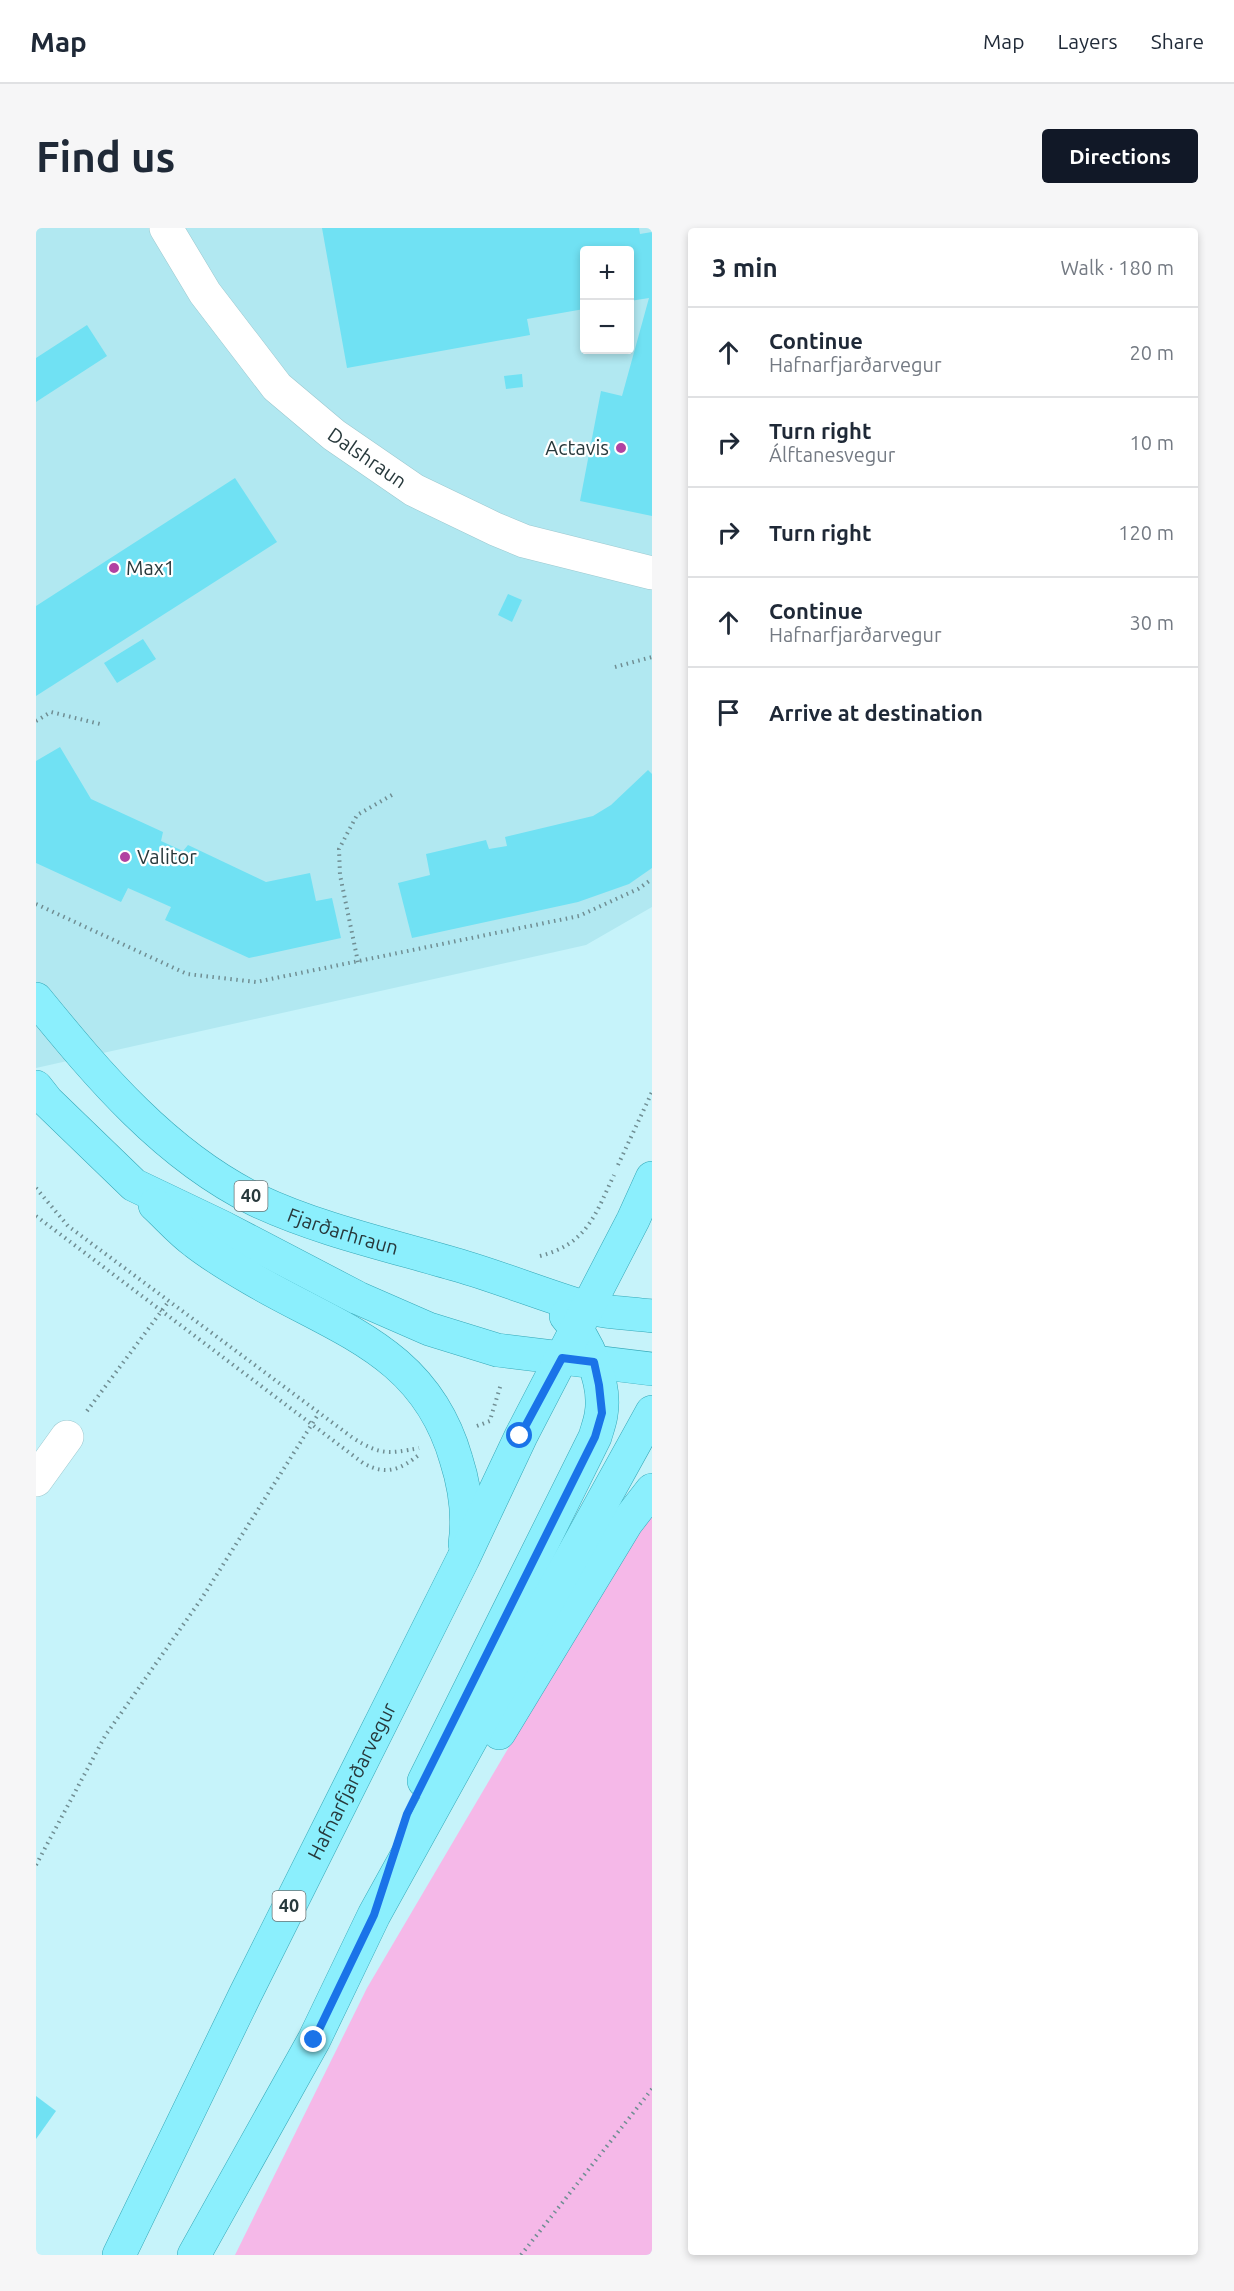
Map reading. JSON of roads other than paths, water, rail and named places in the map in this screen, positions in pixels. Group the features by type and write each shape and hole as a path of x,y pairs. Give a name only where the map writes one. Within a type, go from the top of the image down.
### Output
{"main road":[{"name":"Fjarðarhraun","path":"36,999 96,1072 151,1128 207,1169 256,1199 309,1221 532,1272 582,1318 652,1316"},
{"name":"40","path":"36,1087 47,1101 134,1185 222,1227 357,1298 429,1329 497,1350 562,1358"},
{"name":"Hafnarfjarðarvegur","path":"119,2255 245,1995 463,1559 520,1436 633,1220 652,1178"},
{"path":"134,1185 194,1242 252,1279 363,1340 411,1376 428,1396 446,1427 459,1468 465,1498 467,1527 463,1559"},
{"path":"374,1915 407,1814 595,1437 602,1413 599,1385 594,1362 586,1343 582,1318"},
{"path":"562,1358 652,1369"},
{"path":"194,2255 314,2040 374,1915 652,1412"},
{"path":"374,1915 442,1826 627,1522 652,1490"}],"street":[{"name":"Dalshraun","path":"165,228 205,293 277,387 334,435 414,490 495,529 524,541 652,573"},
{"path":"36,1480 67,1437"}],"place":[{"name":"Actavis","path":"621,448"},
{"name":"Max1","path":"114,568"},
{"name":"Valitor","path":"125,857"}]}
